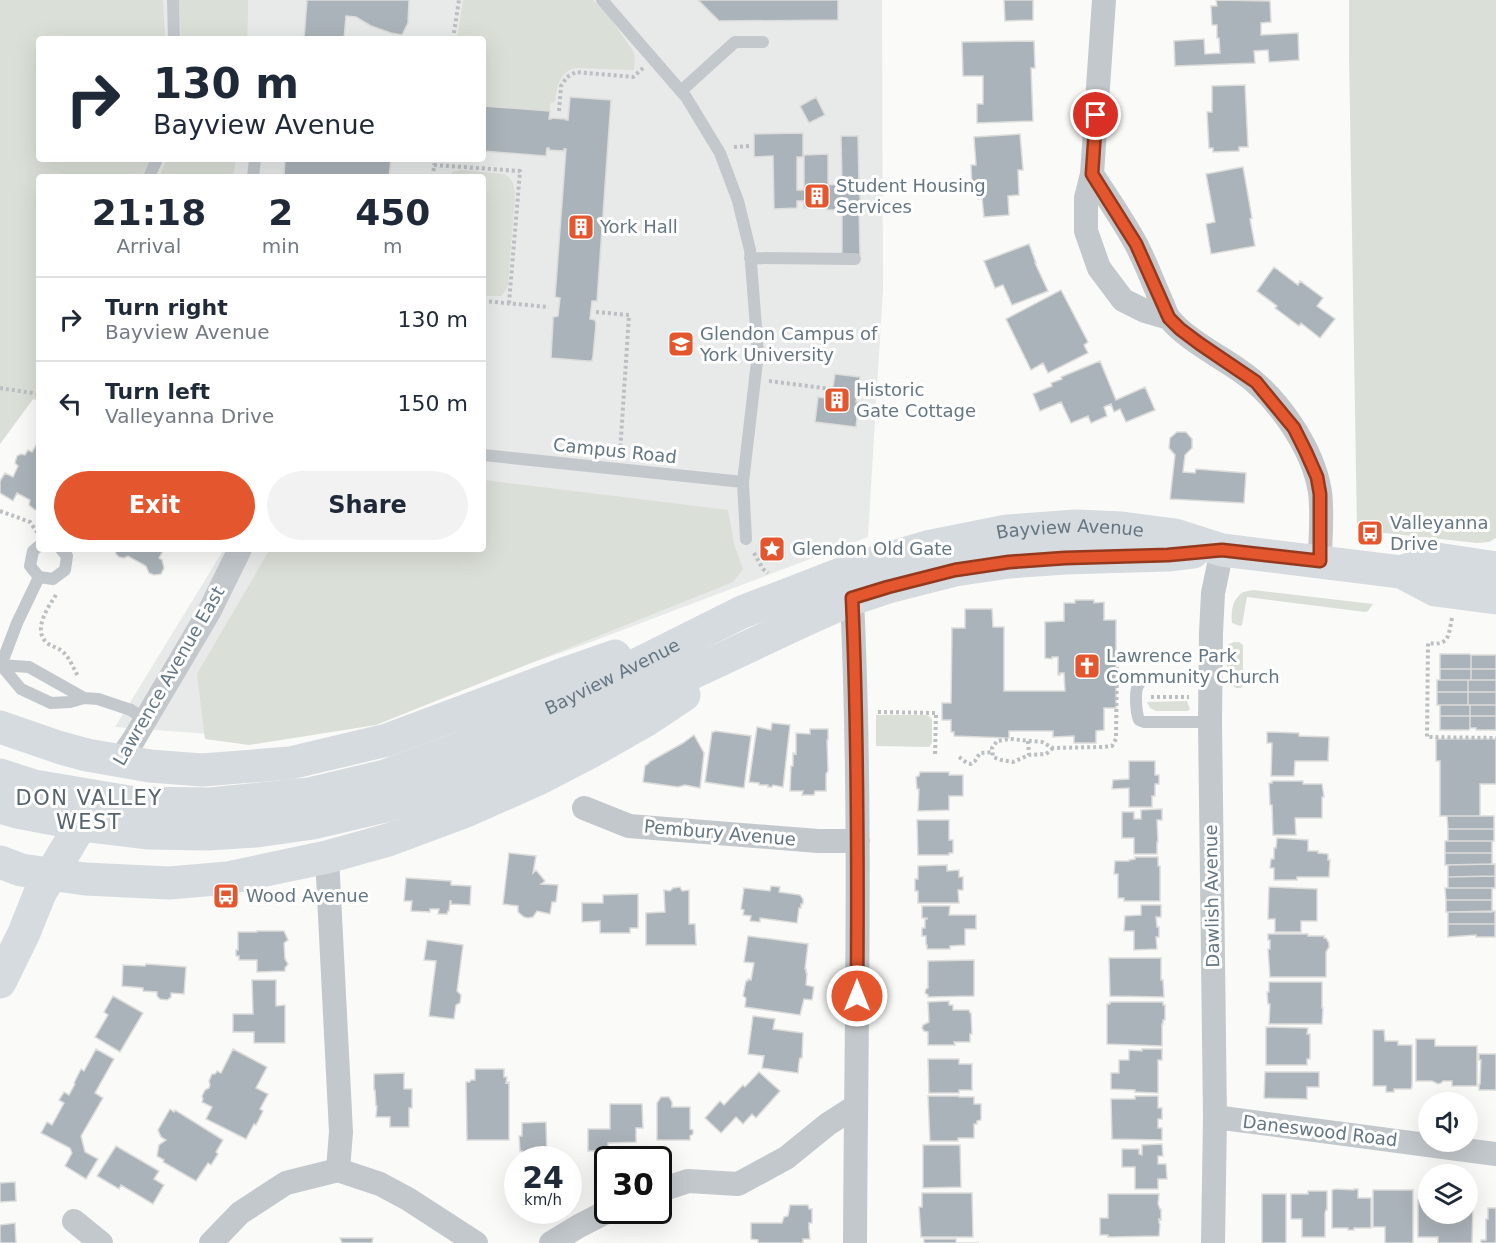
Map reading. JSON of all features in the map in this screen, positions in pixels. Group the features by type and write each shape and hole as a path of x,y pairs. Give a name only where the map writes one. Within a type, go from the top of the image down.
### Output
{"main road":[{"name":"Bayview Avenue","path":"0,775 34,786 135,803 210,804 309,794 385,776 460,748 552,707 742,612 859,567 927,547 1008,531 1077,526 1122,528 1174,536 1222,550 1401,572 1436,590 1496,598"},
{"name":"Bayview Avenue","path":"0,807 91,826 149,832 208,834 257,831 323,820 385,806 464,778 852,598 888,587 955,570 1009,562 1168,555 1222,550"},
{"name":"Bayview Avenue","path":"1401,572 1437,560 1496,568"},
{"path":"0,727 87,755 114,771 150,766 202,770 290,764 387,740 569,672 742,612"},
{"path":"0,862 21,870 46,884 85,879 169,882 228,878 327,857 399,836 466,811 592,752 645,721 775,634"},
{"name":"Lawrence Avenue East","path":"0,982 46,884 114,771"},
{"name":"Lawrence Avenue East","path":"0,941 46,884"}],"street":[{"path":"1104,0 1092,174 1086,198 1086,231 1099,268 1123,300 1145,311 1169,318"},
{"path":"1092,174 1136,244 1169,318 1200,344 1256,382 1294,428 1317,477 1320,494 1320,561"},
{"name":"Dawlish Avenue","path":"1213,1243 1215,1117 1210,688 1213,593 1222,550"},
{"name":"Lawrence Avenue East","path":"114,771 209,612 239,552"},
{"path":"852,598 858,841 855,1243"},
{"name":"Pembury Avenue","path":"584,808 629,826 818,841 858,841"},
{"path":"327,857 341,1132 338,1170"},
{"path":"672,1186 687,1181 738,1184 786,1158 828,1124 856,1106"},
{"name":"Daneswood Road","path":"1215,1117 1496,1154"},
{"path":"211,1243 240,1213 286,1183 338,1170 380,1184 408,1199 476,1243"},
{"path":"551,1243 594,1218"},
{"path":"74,1221 101,1243"}],"lane":[{"path":"173,0 174,36"},
{"path":"602,0 681,91 720,153 738,201 750,250 758,353 743,482 746,539"},
{"path":"681,91 735,42 763,42"},
{"path":"750,258 855,259"},
{"name":"Campus Road","path":"486,455 743,482"},
{"path":"36,548 33,551 30,566 39,577 53,579 65,570 67,556 64,552"},
{"path":"1,665 17,623 39,577"},
{"path":"1,665 29,667 84,698"},
{"path":"1,665 21,689 51,704 84,698 98,699 131,710 145,720"},
{"path":"1210,688 1147,678 1136,688 1139,720 1144,722 1210,722"}],"path":[{"path":"453,36 459,0"},
{"path":"559,111 561,86 567,77 576,72 633,77 654,60"},
{"path":"433,174 434,165 520,171 509,303"},
{"path":"486,301 549,307"},
{"path":"596,312 629,315 618,469"},
{"path":"755,379 831,389"},
{"path":"0,388 36,394"},
{"path":"0,511 30,522 36,531"},
{"path":"746,539 763,569 769,574"},
{"path":"65,570 73,574 68,584 44,614 41,626 42,635 45,641 63,651 80,679"},
{"path":"1454,612 1446,640 1442,644 1428,643 1427,736 1496,738"},
{"path":"1053,748 1046,754 1029,755 1013,762 993,757 992,748 997,741 1010,739 1042,742 1053,748 1112,746 1116,739 1117,661"},
{"path":"1136,697 1210,688"},
{"path":"878,712 936,713 935,757"},
{"path":"1028,741 1029,755"},
{"path":"959,757 971,764 980,753 993,752"}],"shaded area":[{"name":"Glendon Campus of York University","path":"0,0 882,0 883,289 868,537 583,645 402,708 249,737 115,727 222,552 486,552 486,174 36,174 36,400 33,399 0,444"},
{"path":"0,0 163,0 165,36 36,36 36,162 149,162 143,174 36,174 36,400 33,399 0,444"},
{"path":"179,0 248,0 247,36 181,36"},
{"path":"463,0 593,0 613,22 633,51 634,70 576,68 566,72 560,80 555,101 550,104 550,111 486,106 486,36 457,36"},
{"path":"1349,0 1496,0 1496,538 1489,542 1477,543 1357,530"},
{"path":"166,162 236,162 234,174 160,174"},
{"path":"461,170 504,174 513,185 515,195 508,286 501,296 486,296 486,174 450,174"},
{"path":"486,480 728,510 734,544 743,569 733,582 376,725 249,745 205,739 197,674 268,552 486,552"},
{"path":"1253,590 1373,604 1365,612 1247,597 1242,625 1232,623 1232,610 1236,598 1243,592"},
{"path":"1234,642 1243,645 1243,685 1241,688 1236,688 1227,682 1227,645"},
{"path":"1187,701 1190,709 1188,711 1156,711 1150,708 1147,702"},
{"path":"876,715 927,715 932,719 932,743 929,747 876,746"}],"building":[{"path":"307,0 409,0 408,23 402,35 371,26 356,17 346,16 344,36 304,36"},
{"path":"698,0 838,0 838,20 719,21"},
{"path":"1004,0 1033,0 1033,20 1005,21"},
{"path":"1216,0 1270,1 1271,22 1261,23 1261,35 1298,33 1299,60 1269,62 1268,50 1254,51 1255,63 1175,66 1174,41 1204,39 1205,54 1220,53 1217,25 1212,25 1211,6 1217,6"},
{"path":"1034,41 1035,68 1031,68 1033,121 977,123 977,104 983,104 983,76 963,76 962,42"},
{"path":"1245,85 1248,147 1239,147 1239,151 1213,152 1213,148 1209,148 1207,112 1212,112 1212,86"},
{"name":"York Hall","path":"570,97 611,100 597,301 592,301 590,319 595,320 596,324 592,361 551,358 553,317 558,316 560,298 555,297 566,149 564,151 547,148 546,156 486,151 486,106 550,111 549,119 568,120"},
{"path":"816,97 825,115 809,123 800,106"},
{"name":"Student Housing Services","path":"803,133 803,157 797,157 797,190 804,190 804,155 828,154 828,185 842,184 841,136 858,136 860,255 842,255 842,207 837,207 837,210 804,208 804,201 797,201 797,208 774,209 773,156 754,157 754,134"},
{"path":"1020,134 1023,170 1018,170 1019,195 1008,196 1009,215 984,217 982,198 978,199 976,186 972,186 971,165 976,165 974,137"},
{"path":"285,162 391,162 389,174 284,174"},
{"path":"1243,167 1255,246 1211,254 1206,224 1215,222 1206,174"},
{"path":"1029,244 1048,291 1012,305 1003,285 995,288 984,261"},
{"path":"1274,267 1298,285 1300,281 1323,298 1317,306 1335,319 1320,338 1301,323 1299,326 1257,291"},
{"path":"1061,290 1088,342 1084,345 1088,353 1048,373 1043,363 1031,370 1006,319"},
{"path":"1100,361 1116,400 1145,387 1155,410 1126,422 1120,409 1114,412 1111,404 1104,407 1107,416 1091,423 1088,416 1071,423 1061,402 1040,411 1033,394 1052,386 1051,383 1062,379 1061,377"},
{"name":"Historic Gate Cottage","path":"835,374 860,377 856,402 859,402 856,427 815,422 818,397 831,399"},
{"path":"1177,432 1186,432 1192,439 1192,448 1185,455 1183,472 1195,473 1196,469 1246,473 1244,503 1170,499 1175,455 1169,448 1170,438"},
{"path":"36,445 36,510 29,505 30,500 17,493 13,501 0,493 0,481 5,473 13,477 18,466 15,463 17,456 25,455 28,450 32,452"},
{"path":"116,552 162,552 159,558 164,568 161,574 154,575 149,573 146,566 128,556 124,558"},
{"name":"Lawrence Park Community Church","path":"1075,600 1104,602 1104,620 1116,620 1116,708 1104,708 1104,730 1096,731 1096,743 1074,743 1074,736 1053,737 1053,731 1009,731 1009,738 954,736 954,732 951,732 951,720 942,720 942,703 951,703 952,628 965,628 965,609 992,609 993,627 1004,627 1004,691 1065,691 1064,673 1058,675 1058,657 1045,658 1045,622 1064,621 1064,603 1075,603"},
{"path":"1440,654 1469,654 1471,655 1471,669 1440,669"},
{"path":"1471,655 1496,655 1496,669 1471,669"},
{"path":"1440,669 1471,669 1471,680 1440,680"},
{"path":"1471,669 1496,669 1496,680 1471,680"},
{"path":"1437,680 1468,680 1468,692 1437,692"},
{"path":"1468,680 1496,680 1496,692 1468,692"},
{"path":"1437,692 1468,692 1468,705 1437,705"},
{"path":"1468,692 1496,692 1496,705 1468,705"},
{"path":"1440,705 1470,705 1470,716 1440,716"},
{"path":"1470,705 1496,705 1496,716 1470,716"},
{"path":"1440,716 1470,716 1470,728 1469,730 1440,730"},
{"path":"1470,716 1496,716 1496,730 1470,728"},
{"path":"772,723 790,725 783,787 773,785 768,787 768,785 749,782 757,727 771,730"},
{"path":"810,729 828,729 826,791 815,791 814,795 802,795 803,791 790,791 791,766 793,766 793,753 796,754 796,733 810,734"},
{"path":"712,732 751,736 744,788 705,782"},
{"path":"1267,732 1329,737 1328,761 1295,761 1294,776 1271,776 1272,743 1267,743"},
{"path":"694,735 704,753 700,788 643,782 645,766 649,762"},
{"path":"1436,739 1496,739 1496,784 1480,784 1480,816 1440,816 1440,761 1436,761"},
{"path":"1129,761 1155,761 1155,775 1159,775 1159,784 1155,784 1152,807 1129,807 1129,788 1112,789 1113,780 1129,779"},
{"path":"920,772 949,772 949,775 963,775 963,796 949,796 949,810 918,811 919,789 917,789 916,777"},
{"path":"1272,781 1303,781 1303,784 1322,784 1324,797 1322,797 1322,818 1295,818 1296,835 1273,835 1269,783"},
{"path":"1162,809 1162,820 1157,820 1157,854 1134,854 1134,838 1122,838 1122,812 1134,812 1134,819 1141,819 1141,810"},
{"path":"1447,816 1494,816 1494,829 1448,829"},
{"path":"917,820 949,820 949,840 953,840 953,853 918,855"},
{"path":"1448,829 1494,829 1494,841 1448,841"},
{"path":"1277,838 1308,840 1308,851 1328,854 1329,877 1274,880 1274,868 1270,868 1271,859 1274,859"},
{"path":"1445,841 1492,841 1492,853 1445,853"},
{"path":"509,853 536,856 533,873 536,870 545,881 541,884 558,885 556,902 552,902 550,914 537,911 533,917 528,918 518,912 518,906 503,904"},
{"path":"1445,853 1492,853 1492,864 1445,865"},
{"path":"1135,857 1158,857 1160,901 1124,901 1124,898 1118,898 1118,874 1114,874 1115,861 1129,861"},
{"path":"1495,864 1495,876 1448,877 1448,865"},
{"path":"947,865 947,871 959,870 959,877 963,877 963,890 958,890 959,903 918,903 915,879 918,879 918,866"},
{"path":"1495,876 1495,888 1448,888 1448,877"},
{"path":"406,878 451,881 451,885 471,886 470,905 451,904 450,901 447,914 438,914 439,909 430,909 430,912 411,911 412,901 404,901"},
{"path":"771,886 780,887 779,892 800,895 803,899 797,923 760,918 760,922 750,921 751,916 743,915 744,910 741,909 744,888 770,891"},
{"path":"680,887 682,891 689,890 689,924 695,924 696,945 646,945 646,913 665,912 664,890 670,891"},
{"path":"1269,887 1317,889 1317,921 1301,921 1301,932 1275,932 1275,919 1268,919"},
{"path":"1445,888 1492,888 1492,900 1446,900"},
{"path":"638,894 638,928 630,928 630,933 600,933 600,921 582,922 582,903 603,903 603,895"},
{"path":"1446,900 1492,900 1492,912 1446,912"},
{"path":"1141,905 1161,905 1161,917 1156,917 1157,927 1159,927 1159,937 1156,937 1157,949 1134,950 1134,931 1124,931 1125,916 1141,915"},
{"path":"922,906 950,906 949,915 976,915 976,929 965,929 965,945 950,946 950,949 927,949 926,936 922,936 922,928 925,928 927,918 922,918"},
{"path":"1495,911 1495,924 1448,924 1448,912"},
{"path":"1448,924 1495,924 1495,937 1476,937 1476,935 1448,937"},
{"path":"284,931 288,940 284,943 285,959 288,964 285,971 257,972 257,960 239,960 239,956 236,956 238,932"},
{"path":"1268,934 1324,936 1329,943 1326,952 1326,977 1270,977"},
{"path":"748,936 808,944 806,985 814,987 812,1000 804,999 800,1015 745,1007 746,998 743,996 746,981 751,980 754,963 744,962"},
{"path":"427,940 463,945 457,991 461,995 460,1003 456,1005 454,1019 429,1016 436,961 424,960"},
{"path":"1109,958 1161,958 1164,997 1110,996"},
{"path":"974,960 974,996 928,997 925,993 928,988 928,961"},
{"path":"146,964 186,967 184,994 171,993 171,997 167,1000 160,999 157,992 122,986 123,965 145,966"},
{"path":"252,980 276,980 276,1006 285,1005 285,1043 254,1043 254,1032 233,1032 233,1014 253,1014"},
{"path":"1269,982 1322,982 1322,1024 1269,1024 1270,1004 1268,1004 1267,992 1269,992"},
{"path":"113,996 143,1013 120,1052 95,1037 108,1015 104,1012"},
{"path":"949,1001 949,1005 953,1005 953,1010 969,1010 971,1013 970,1042 954,1042 955,1045 928,1045 928,1032 922,1028 929,1022 928,1002"},
{"path":"1110,1002 1163,1002 1165,1020 1162,1024 1162,1046 1107,1044 1107,1004"},
{"path":"753,1016 775,1019 773,1029 803,1033 802,1058 800,1058 798,1073 762,1068 764,1056 748,1054"},
{"path":"1266,1027 1308,1028 1310,1059 1307,1059 1307,1065 1266,1065"},
{"path":"1373,1030 1384,1030 1385,1041 1398,1041 1398,1045 1412,1045 1411,1089 1394,1089 1394,1092 1386,1092 1386,1086 1373,1086"},
{"path":"1416,1039 1435,1039 1435,1046 1477,1046 1477,1086 1452,1086 1452,1081 1443,1081 1438,1084 1432,1081 1416,1081"},
{"path":"96,1049 114,1059 95,1093 103,1098 81,1136 85,1152 98,1159 86,1179 65,1166 72,1153 70,1148 41,1133 47,1122 52,1125 64,1103 59,1100 64,1092 69,1095 81,1069 84,1071"},
{"path":"233,1049 267,1067 256,1088 268,1094 260,1109 263,1111 246,1139 206,1119 212,1107 202,1102 202,1096 209,1088 212,1074 217,1071 221,1073"},
{"path":"1142,1049 1162,1049 1162,1060 1158,1060 1158,1093 1111,1089 1111,1073 1119,1073 1119,1060 1129,1060 1129,1050 1142,1051"},
{"path":"1479,1054 1496,1054 1496,1090 1479,1090 1481,1060 1479,1060"},
{"path":"928,1059 959,1059 959,1064 972,1064 972,1090 959,1090 959,1093 929,1093"},
{"path":"475,1069 504,1069 504,1077 507,1077 506,1083 509,1082 509,1140 467,1140 466,1082 475,1080"},
{"path":"759,1072 780,1091 756,1118 752,1114 743,1124 736,1117 721,1133 705,1118 720,1101 724,1105"},
{"path":"1265,1072 1319,1072 1319,1087 1307,1087 1307,1099 1264,1098"},
{"path":"404,1073 404,1089 412,1089 409,1127 390,1127 390,1117 376,1117 374,1074"},
{"path":"928,1096 974,1097 974,1104 981,1104 981,1120 974,1124 974,1138 958,1138 958,1141 930,1141"},
{"path":"1135,1096 1158,1096 1158,1108 1162,1108 1162,1119 1158,1119 1158,1128 1162,1128 1162,1140 1112,1139 1111,1099 1135,1099"},
{"path":"661,1097 669,1097 672,1107 690,1107 690,1129 693,1130 693,1134 690,1140 657,1140 657,1103"},
{"path":"610,1104 642,1104 643,1128 636,1128 636,1142 608,1143 608,1146 594,1146 594,1151 588,1151 588,1129 610,1129"},
{"path":"170,1109 223,1140 211,1165 208,1163 196,1181 163,1162 164,1160 157,1156 159,1145 166,1140 161,1137 158,1130"},
{"path":"546,1122 547,1146 520,1146 522,1123"},
{"path":"1162,1144 1163,1156 1158,1156 1158,1164 1166,1164 1167,1179 1158,1179 1158,1189 1135,1189 1135,1167 1122,1167 1122,1149 1139,1149 1139,1154 1142,1155 1142,1145"},
{"path":"923,1145 960,1145 961,1187 923,1188"},
{"path":"116,1146 159,1171 154,1179 164,1185 153,1204 121,1185 119,1189 97,1176"},
{"path":"15,1182 16,1201 0,1202 0,1183"},
{"path":"1358,1189 1358,1198 1371,1198 1371,1228 1348,1230 1348,1228 1332,1228 1332,1190"},
{"path":"1373,1190 1413,1190 1413,1243 1385,1243 1385,1227 1373,1227"},
{"path":"1308,1191 1327,1191 1325,1237 1302,1237 1302,1219 1291,1219 1291,1194 1308,1194"},
{"path":"922,1193 972,1193 973,1237 921,1237 919,1207 922,1207"},
{"path":"1108,1194 1159,1194 1161,1220 1159,1219 1159,1236 1108,1237 1108,1235 1100,1235 1100,1218 1108,1218"},
{"path":"1262,1194 1286,1194 1286,1243 1262,1243"},
{"path":"790,1205 808,1205 809,1209 812,1209 812,1223 809,1223 810,1239 803,1239 803,1243 758,1243 758,1240 751,1239 751,1223 782,1223 784,1217 788,1216"},
{"path":"1488,1208 1496,1208 1496,1243 1481,1243 1481,1240 1486,1240"},
{"path":"15,1223 16,1243 0,1243 0,1225"},
{"path":"1418,1224 1472,1224 1472,1243 1438,1243 1438,1237 1418,1237"},
{"path":"340,1238 373,1238 372,1243 342,1243"},
{"path":"924,1239 956,1239 956,1243 924,1243"}],"place":[{"name":"Student Housing Services","path":"817,196"},
{"name":"York Hall","path":"581,227"},
{"name":"Glendon Campus of York University","path":"681,344"},
{"name":"Historic Gate Cottage","path":"837,400"},
{"name":"Valleyanna Drive","path":"1370,533"},
{"name":"Glendon Old Gate","path":"772,549"},
{"name":"Lawrence Park Community Church","path":"1087,666"},
{"name":"Wood Avenue","path":"226,896"}],"district":[{"name":"DON VALLEY WEST","path":"89,810"}],"route":[{"path":"857,996 857,756 852,598 955,570 1009,562 1168,555 1222,550 1320,561 1320,494 1317,477 1294,428 1256,382 1200,344 1169,318 1136,244 1092,174 1096,115"}]}
